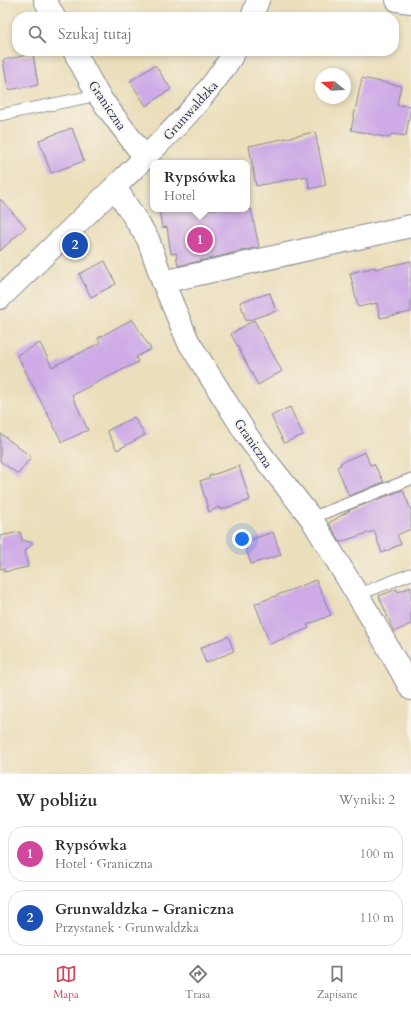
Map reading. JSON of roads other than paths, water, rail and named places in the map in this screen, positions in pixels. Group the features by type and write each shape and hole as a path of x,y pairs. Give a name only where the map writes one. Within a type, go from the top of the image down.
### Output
{"street":[{"path":"45,0 51,12"},
{"path":"254,12 258,0"},
{"path":"397,0 411,2"},
{"name":"Graniczna","path":"77,56 98,95 145,158"},
{"name":"Grunwaldzka","path":"0,298 171,132 208,92 233,56"},
{"name":"Graniczna","path":"114,187 148,239 163,282 188,341 250,440 312,518 358,595 411,689"},
{"path":"163,282 411,226"}],"lane":[{"path":"0,115 98,95"},
{"path":"312,518 411,479"},
{"path":"358,595 411,574"}],"place":[{"name":"Rypsówka","path":"200,240"},
{"name":"Grunwaldzka - Graniczna","path":"75,245"}]}
